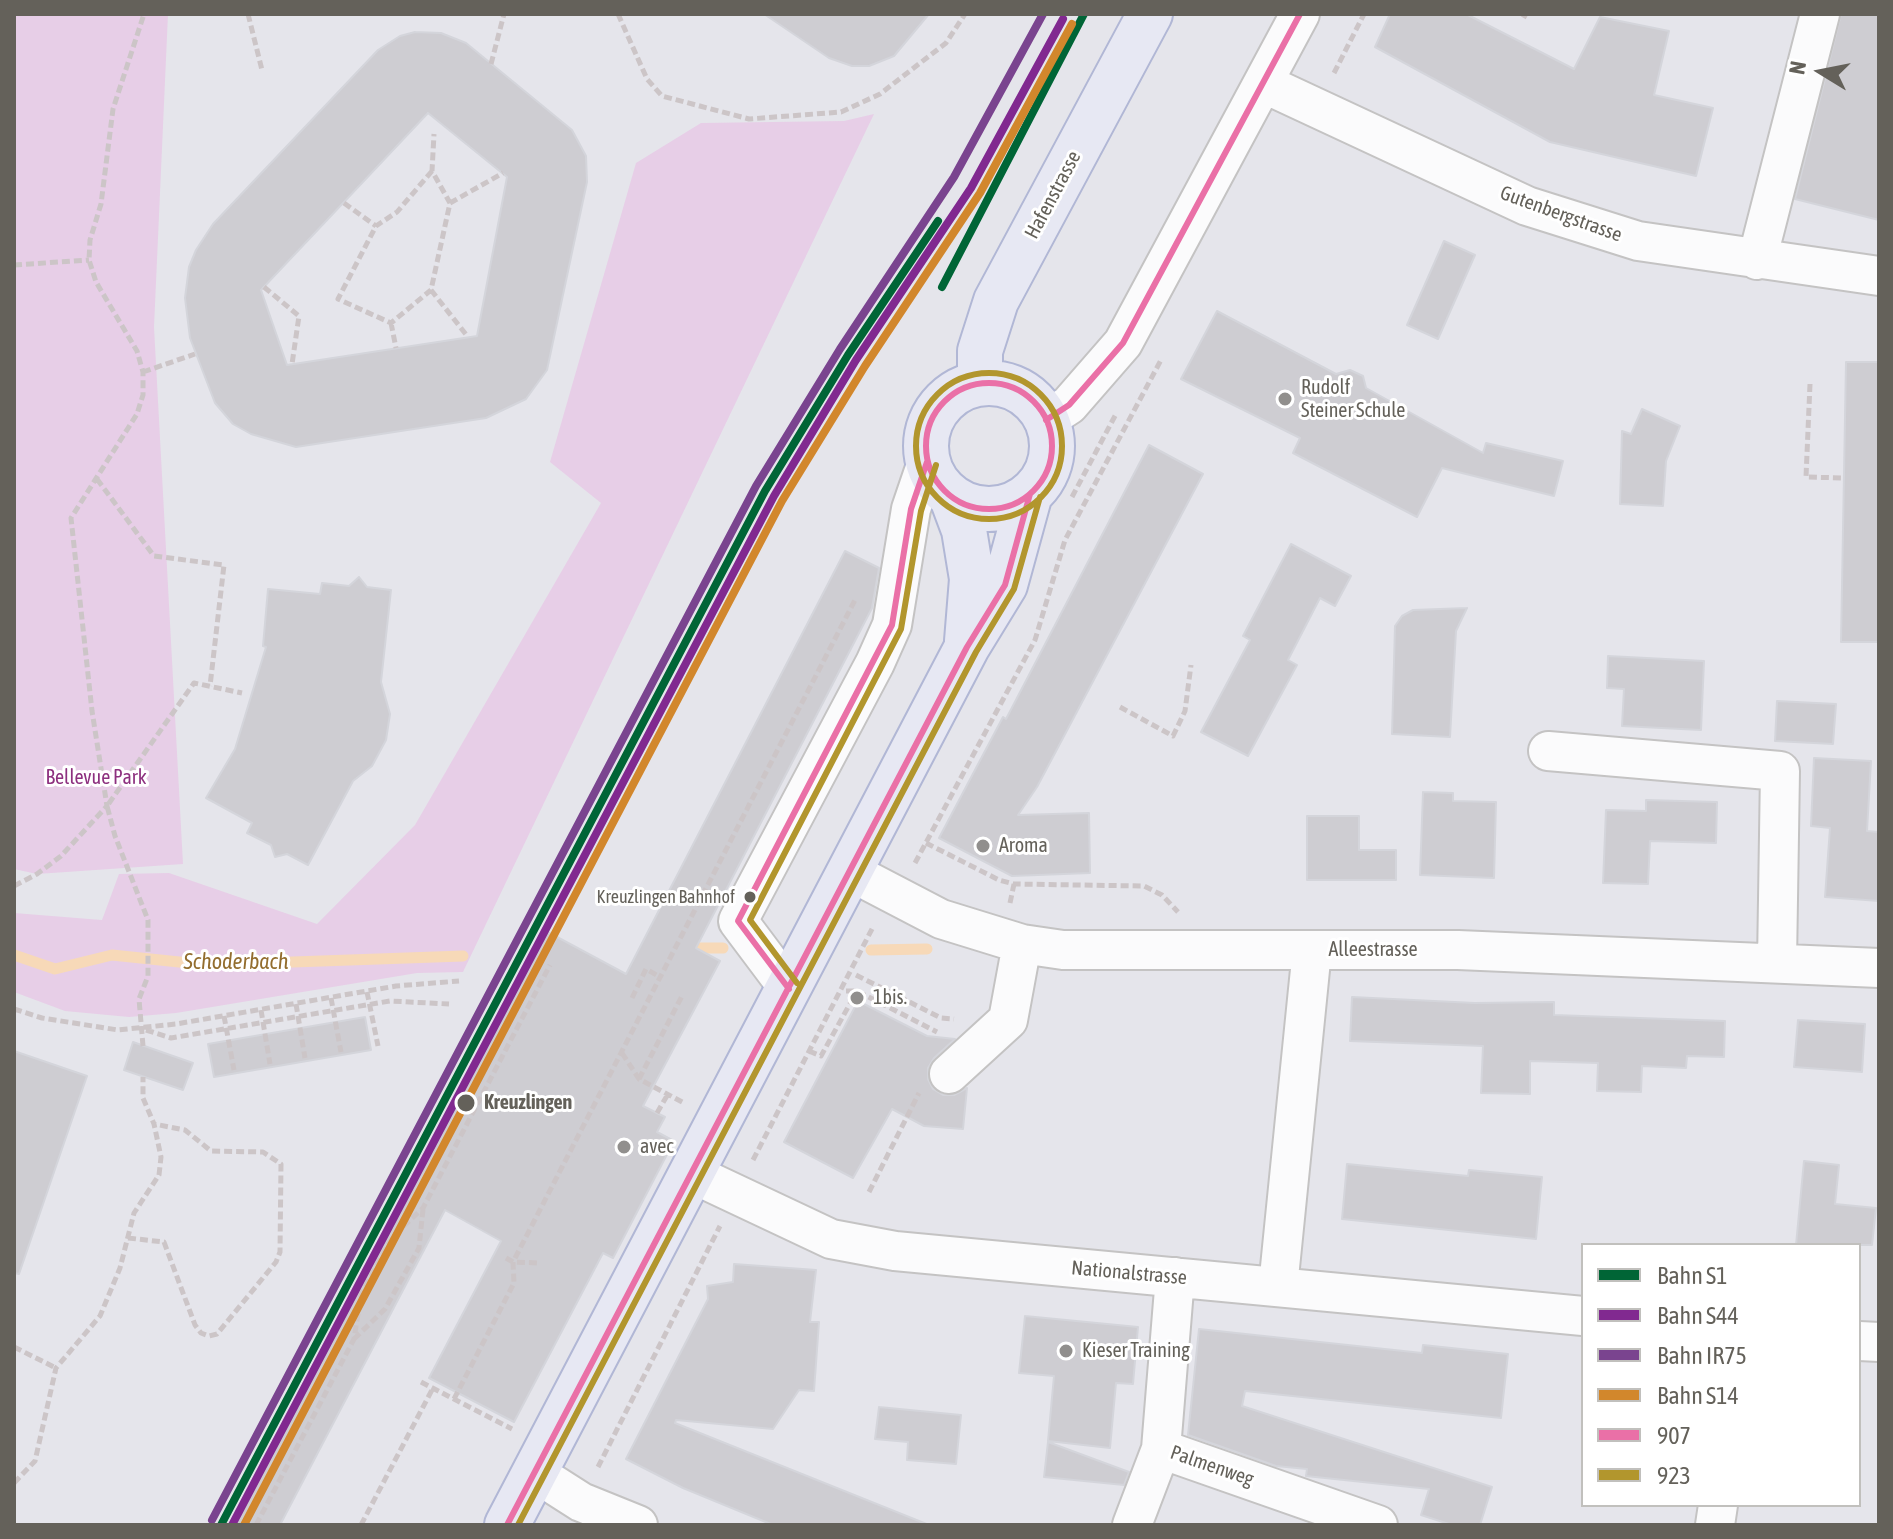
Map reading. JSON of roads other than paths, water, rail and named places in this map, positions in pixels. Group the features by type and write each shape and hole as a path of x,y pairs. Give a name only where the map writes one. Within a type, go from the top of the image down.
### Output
{"main road":[{"name":"Hafenstrasse","path":"980,383 980,351 996,301 1150,14"},
{"path":"952,498 972,507 994,509 1013,505 1030,494 1043,478 1050,460 1052,440 1046,420 1035,403 1019,390 1000,384 980,383 960,389 942,402 931,420 925,441 927,462 937,482 952,498 964,530 972,579 967,647"},
{"path":"507,1525 529,1454 691,1173 789,989 882,880 967,647 1005,585 1030,494"}],"street":[{"path":"1046,420 1069,405 1123,343 1300,14"},
{"path":"1757,260 1820,14"},
{"name":"Gutenbergstrasse","path":"1263,83 1527,206 1638,241 1879,276"},
{"path":"789,989 738,921 875,663 892,625 911,509 927,462"},
{"path":"1548,751 1780,771 1777,963"},
{"name":"Alleestrasse","path":"882,880 941,919 1022,944 1063,950 1458,950 1879,968"},
{"path":"936,1078 1008,1020 1022,944"},
{"path":"1278,1287 1312,950"},
{"name":"Nationalstrasse","path":"691,1173 831,1239 907,1252 1581,1316"},
{"name":"Palmenweg","path":"1175,1277 1161,1449 1378,1525"},
{"path":"1132,1525 1161,1449"},
{"path":"529,1454 581,1502 638,1525"}],"waterway":[{"name":"Schoderbach","path":"700,948 723,948"},
{"name":"Schoderbach","path":"871,950 927,949"},
{"name":"Schoderbach","path":"14,955 55,969 112,955 208,965 463,956"}],"rail line":[{"name":"IR75","path":"212,1520 756,486 840,349 954,177 1043,14"},
{"name":"S1","path":"942,287 1084,14"},
{"name":"S44","path":"232,1525 774,496 856,360 971,188 1063,19"},
{"name":"S14","path":"244,1525 782,501 865,366 980,193 1072,24"},
{"name":"S1","path":"221,1525 765,491 848,355 938,221"}],"place":[{"name":"Rudolf Steiner Schule","path":"1285,399"},
{"name":"Aroma","path":"983,846"},
{"name":"Kreuzlingen Bahnhof","path":"750,897"},
{"name":"1bis.","path":"857,998"},
{"name":"Kreuzlingen","path":"466,1103"},
{"name":"avec","path":"624,1147"},
{"name":"Kieser Training","path":"1066,1351"}],"park label":[{"name":"Bellevue Park","path":"96,778"}]}
